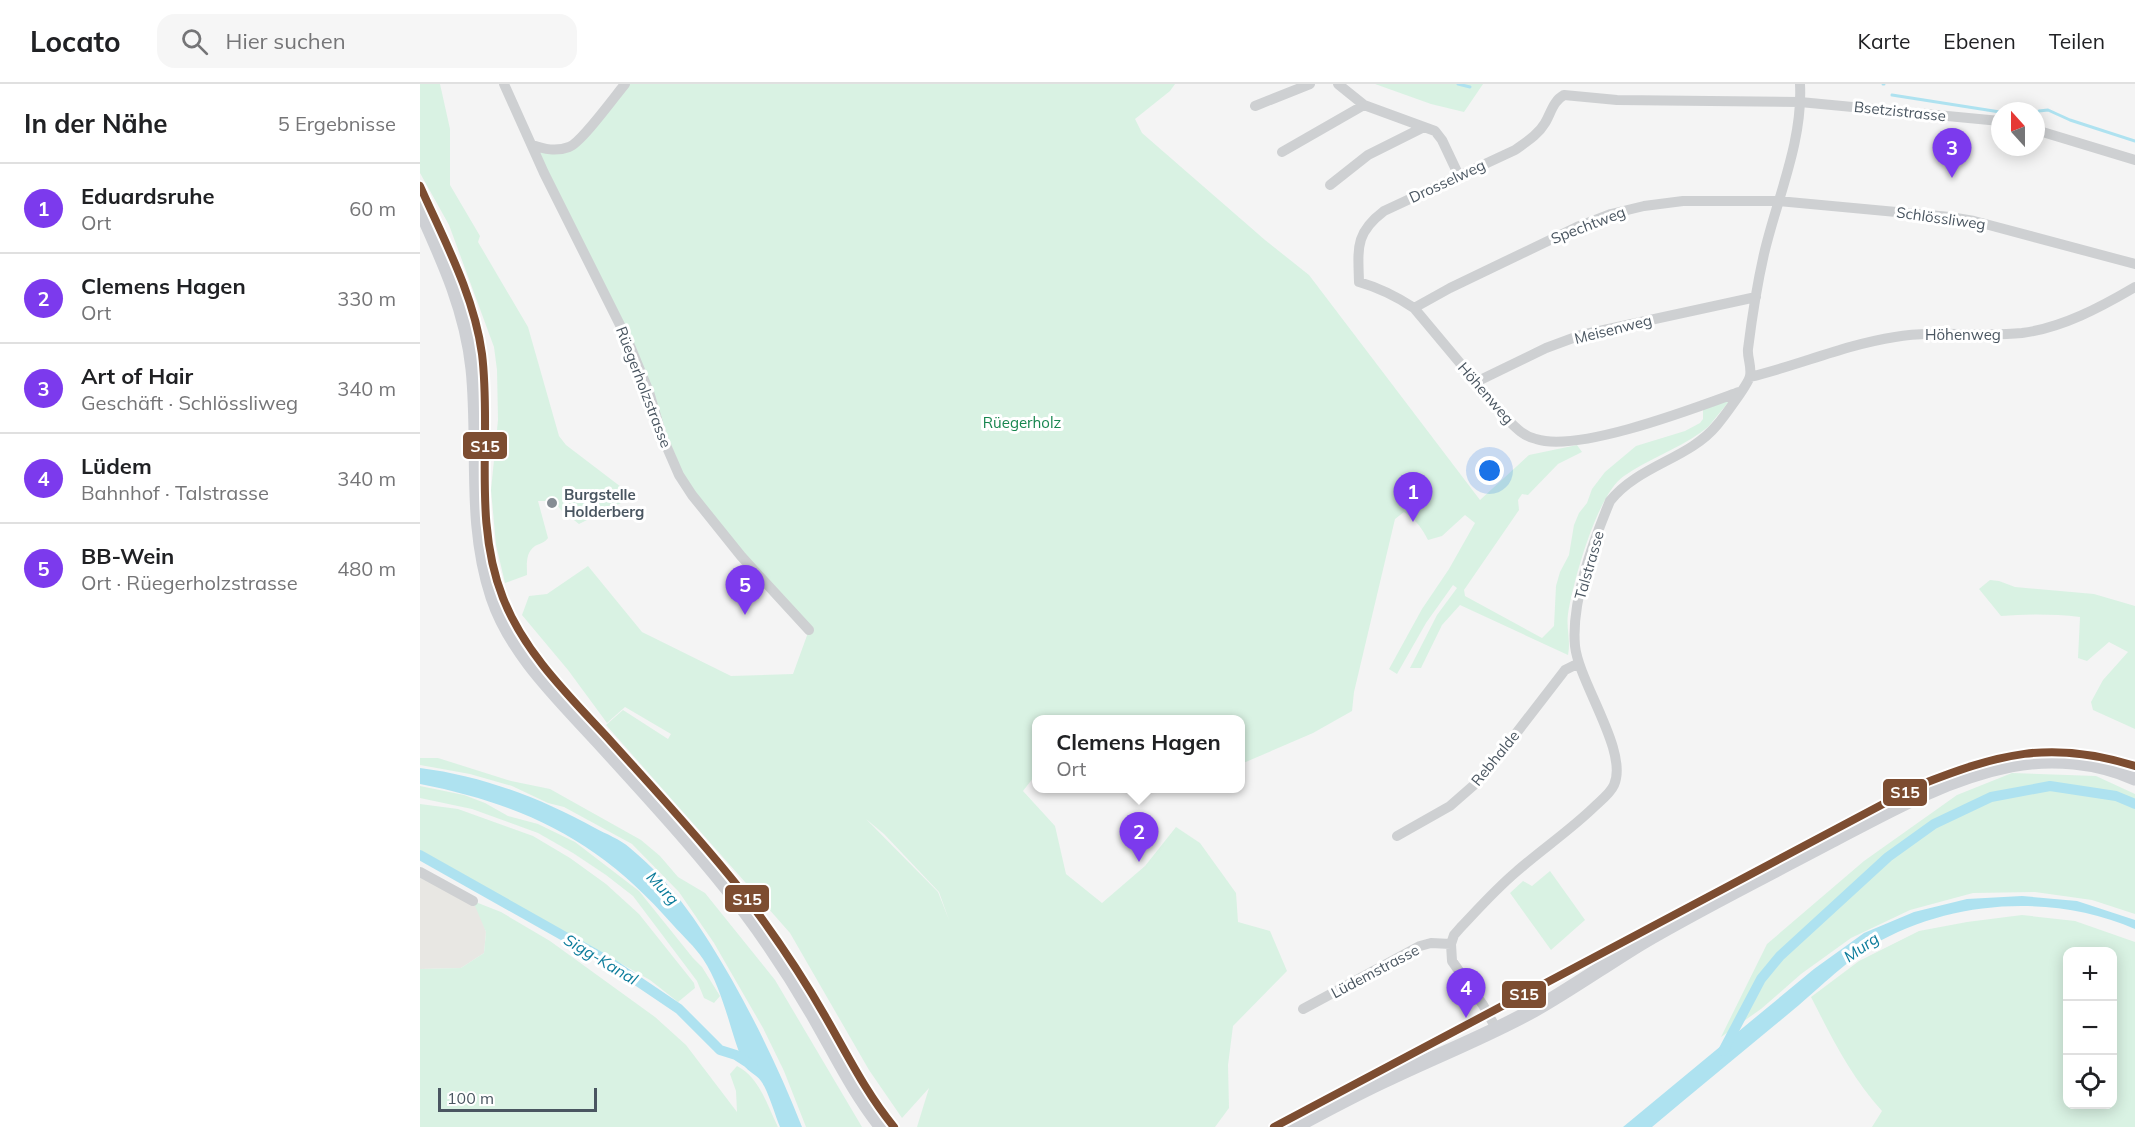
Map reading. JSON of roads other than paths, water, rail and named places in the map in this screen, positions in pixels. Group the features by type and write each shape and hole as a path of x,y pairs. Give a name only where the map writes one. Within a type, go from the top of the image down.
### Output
{"main road":[{"path":"420,208 448,272 468,333 476,401 477,505 481,548 490,588 505,624 542,678 703,859 755,925 794,982 859,1096 882,1127"},
{"path":"1294,1127 1390,1078 1497,1030 1560,995 1659,933 1880,815 1950,783 2012,765 2062,761 2092,765 2135,778"}],"street":[{"name":"Rüegerholzstrasse","path":"504,84 628,341 679,475 692,495 741,556 809,630"},
{"path":"532,146 557,150 574,145 625,84"},
{"path":"1255,106 1310,84"},
{"path":"1338,84 1364,105 1435,131 1442,140 1459,176"},
{"path":"1750,377 1748,352 1756,297 1764,253 1794,148 1800,84"},
{"name":"Bsetzistrasse","path":"1564,95 1617,100 1800,102 1991,120"},
{"name":"Drosselweg","path":"1359,282 1358,247 1362,233 1371,221 1384,211 1515,150 1532,138 1544,125 1555,102 1564,95"},
{"path":"1282,152 1364,105"},
{"path":"1330,185 1368,154 1424,127"},
{"path":"2045,133 2135,160"},
{"name":"Spechtweg","path":"1414,308 1450,288 1576,228 1611,214 1644,206 1683,201 1778,201"},
{"name":"Schlössliweg","path":"1778,201 1950,216 2135,264"},
{"name":"Höhenweg","path":"1359,282 1382,288 1414,308 1506,418 1520,432 1535,439 1551,442 1574,441 1617,432 1739,392"},
{"name":"Höhenweg","path":"1750,377 1776,371 1843,348 1896,337 1951,333 2005,334 2039,330 2086,313 2135,287"},
{"name":"Meisenweg","path":"1476,382 1546,348 1581,335 1756,297"},
{"name":"Talstrasse","path":"1451,944 1454,935 1461,927 1515,873 1563,836 1605,797 1614,784 1616,762 1607,731 1579,663 1575,635 1577,602 1610,501 1617,491 1640,474 1705,438 1734,404 1739,392 1750,377"},
{"name":"Rebhalde","path":"1396,836 1462,797 1484,774 1565,670 1579,663"},
{"path":"420,872 473,901"},
{"name":"Lüdemstrasse","path":"1303,1009 1420,946 1431,943 1451,944"},
{"path":"1451,944 1450,952 1456,968 1483,1005 1497,1030"}],"water":[{"name":"Murg","path":"420,768 489,783 532,798 617,839 646,862 687,909 721,962 761,1034 802,1127 780,1127 764,1085 744,1065 722,998 710,971 696,950 646,896 590,849 560,831 495,803 420,784"},
{"name":"Murg","path":"2022,896 2077,901 2135,920 2135,929 2070,910 2036,906 1968,911 1935,918 1903,930 1873,945 1854,958 1652,1127 1623,1127 1814,969 1864,933 1914,912 1967,899"}],"waterway":[{"path":"1458,84 1470,87"},
{"path":"1892,95 1991,111"},
{"path":"2045,110 2135,141"},
{"path":"1723,1051 1761,979 1780,956 1888,857 1934,824 1991,797 2050,786 2116,796 2135,804"},
{"name":"Sigg-Kanal","path":"420,855 608,961 679,1009 720,1050 736,1055 753,1066"}],"place":[{"name":"Art of Hair","path":"1952,178"},
{"name":"Burgstelle Holderberg","path":"552,503"},
{"name":"Eduardsruhe","path":"1413,522"},
{"name":"BB-Wein","path":"745,615"},
{"name":"Clemens Hagen","path":"1139,862"},
{"name":"Lüdem","path":"1466,1018"}],"park label":[{"name":"Rüegerholz","path":"1022,422"}]}
